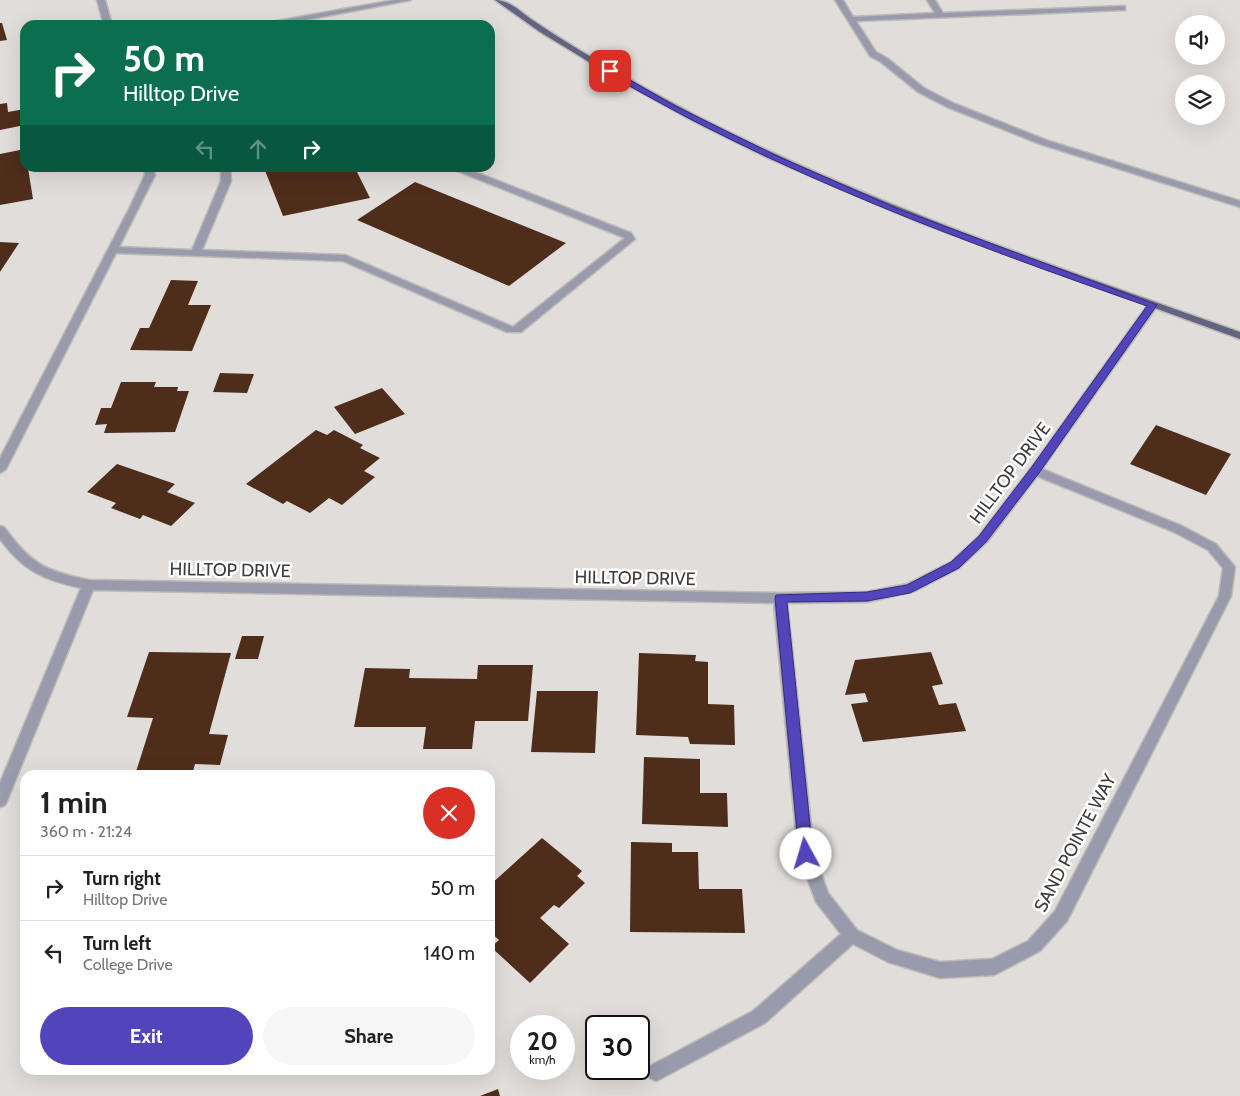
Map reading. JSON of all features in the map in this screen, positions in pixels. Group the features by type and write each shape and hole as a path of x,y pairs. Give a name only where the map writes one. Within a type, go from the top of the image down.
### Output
{"main road":[{"path":"499,0 524,20 670,107 776,159 895,211 1019,258 1240,336"}],"street":[{"path":"101,0 107,20"},
{"path":"318,20 407,0"},
{"path":"839,0 873,54 884,60 921,90 950,105 1043,142 1240,204"},
{"path":"931,0 940,15"},
{"path":"850,18 1122,8"},
{"path":"0,469 113,250 150,175 150,172"},
{"path":"196,253 226,181 226,172"},
{"path":"113,250 345,258 511,330 517,330 630,239 628,235 468,172"},
{"name":"HILLTOP DRIVE","path":"0,530 17,556 48,576 89,585 780,598 867,597 910,588 955,565 982,539 1035,471 1153,305"},
{"name":"SAND POINTE WAY","path":"780,598 806,854 822,897 850,935 894,957 940,970 994,967 1034,946 1061,916 1225,596 1229,567 1212,546 1178,529 1035,471"},
{"path":"0,801 89,585"},
{"path":"656,1072 758,1017 850,935"}],"building":[{"path":"0,23 2,23 7,40 0,41"},
{"path":"7,103 8,112 20,110 20,126 0,130 0,104"},
{"path":"20,150 20,172 29,172 33,199 0,205 0,154"},
{"path":"266,172 357,172 370,198 283,216"},
{"path":"415,182 566,243 509,286 357,220"},
{"path":"0,242 19,243 0,272"},
{"path":"171,280 198,281 188,305 211,305 192,351 130,350 140,328 149,328"},
{"path":"220,373 254,374 247,393 213,392"},
{"path":"121,382 156,382 154,387 178,387 177,391 189,391 175,432 104,433 107,424 95,425 101,408 111,408"},
{"path":"382,388 405,414 355,434 334,407"},
{"path":"1156,425 1231,454 1206,495 1130,464"},
{"path":"316,430 327,435 334,430 363,445 360,448 380,458 364,471 375,477 342,505 329,498 310,513 287,501 283,504 246,484"},
{"path":"117,464 175,484 167,492 195,503 171,526 143,515 140,519 111,508 116,503 87,492"},
{"path":"242,636 264,636 258,659 235,659"},
{"path":"149,652 231,653 209,734 228,735 220,765 195,764 193,770 137,770 153,718 127,717"},
{"path":"931,652 943,684 932,686 939,705 956,703 966,731 863,742 851,704 868,702 865,693 845,695 855,660"},
{"path":"639,653 696,655 695,661 708,662 708,704 734,705 735,745 690,744 688,737 636,735"},
{"path":"478,665 533,665 528,721 475,721 472,749 423,749 426,727 354,727 365,668 410,669 409,678 477,679"},
{"path":"537,691 598,691 595,753 531,752"},
{"path":"644,757 700,759 700,793 727,793 728,827 642,824"},
{"path":"542,838 582,871 577,876 585,883 559,908 554,905 540,918 569,944 530,983 495,951 495,944 499,940 495,936 495,880"},
{"path":"631,842 672,843 672,852 698,852 699,889 742,889 745,933 630,932"},
{"path":"498,1089 500,1096 480,1096"}],"route":[{"path":"610,71 670,107 776,159 895,211 1019,258 1153,305 1035,471 982,539 955,565 910,588 867,597 780,598 806,854"}]}
